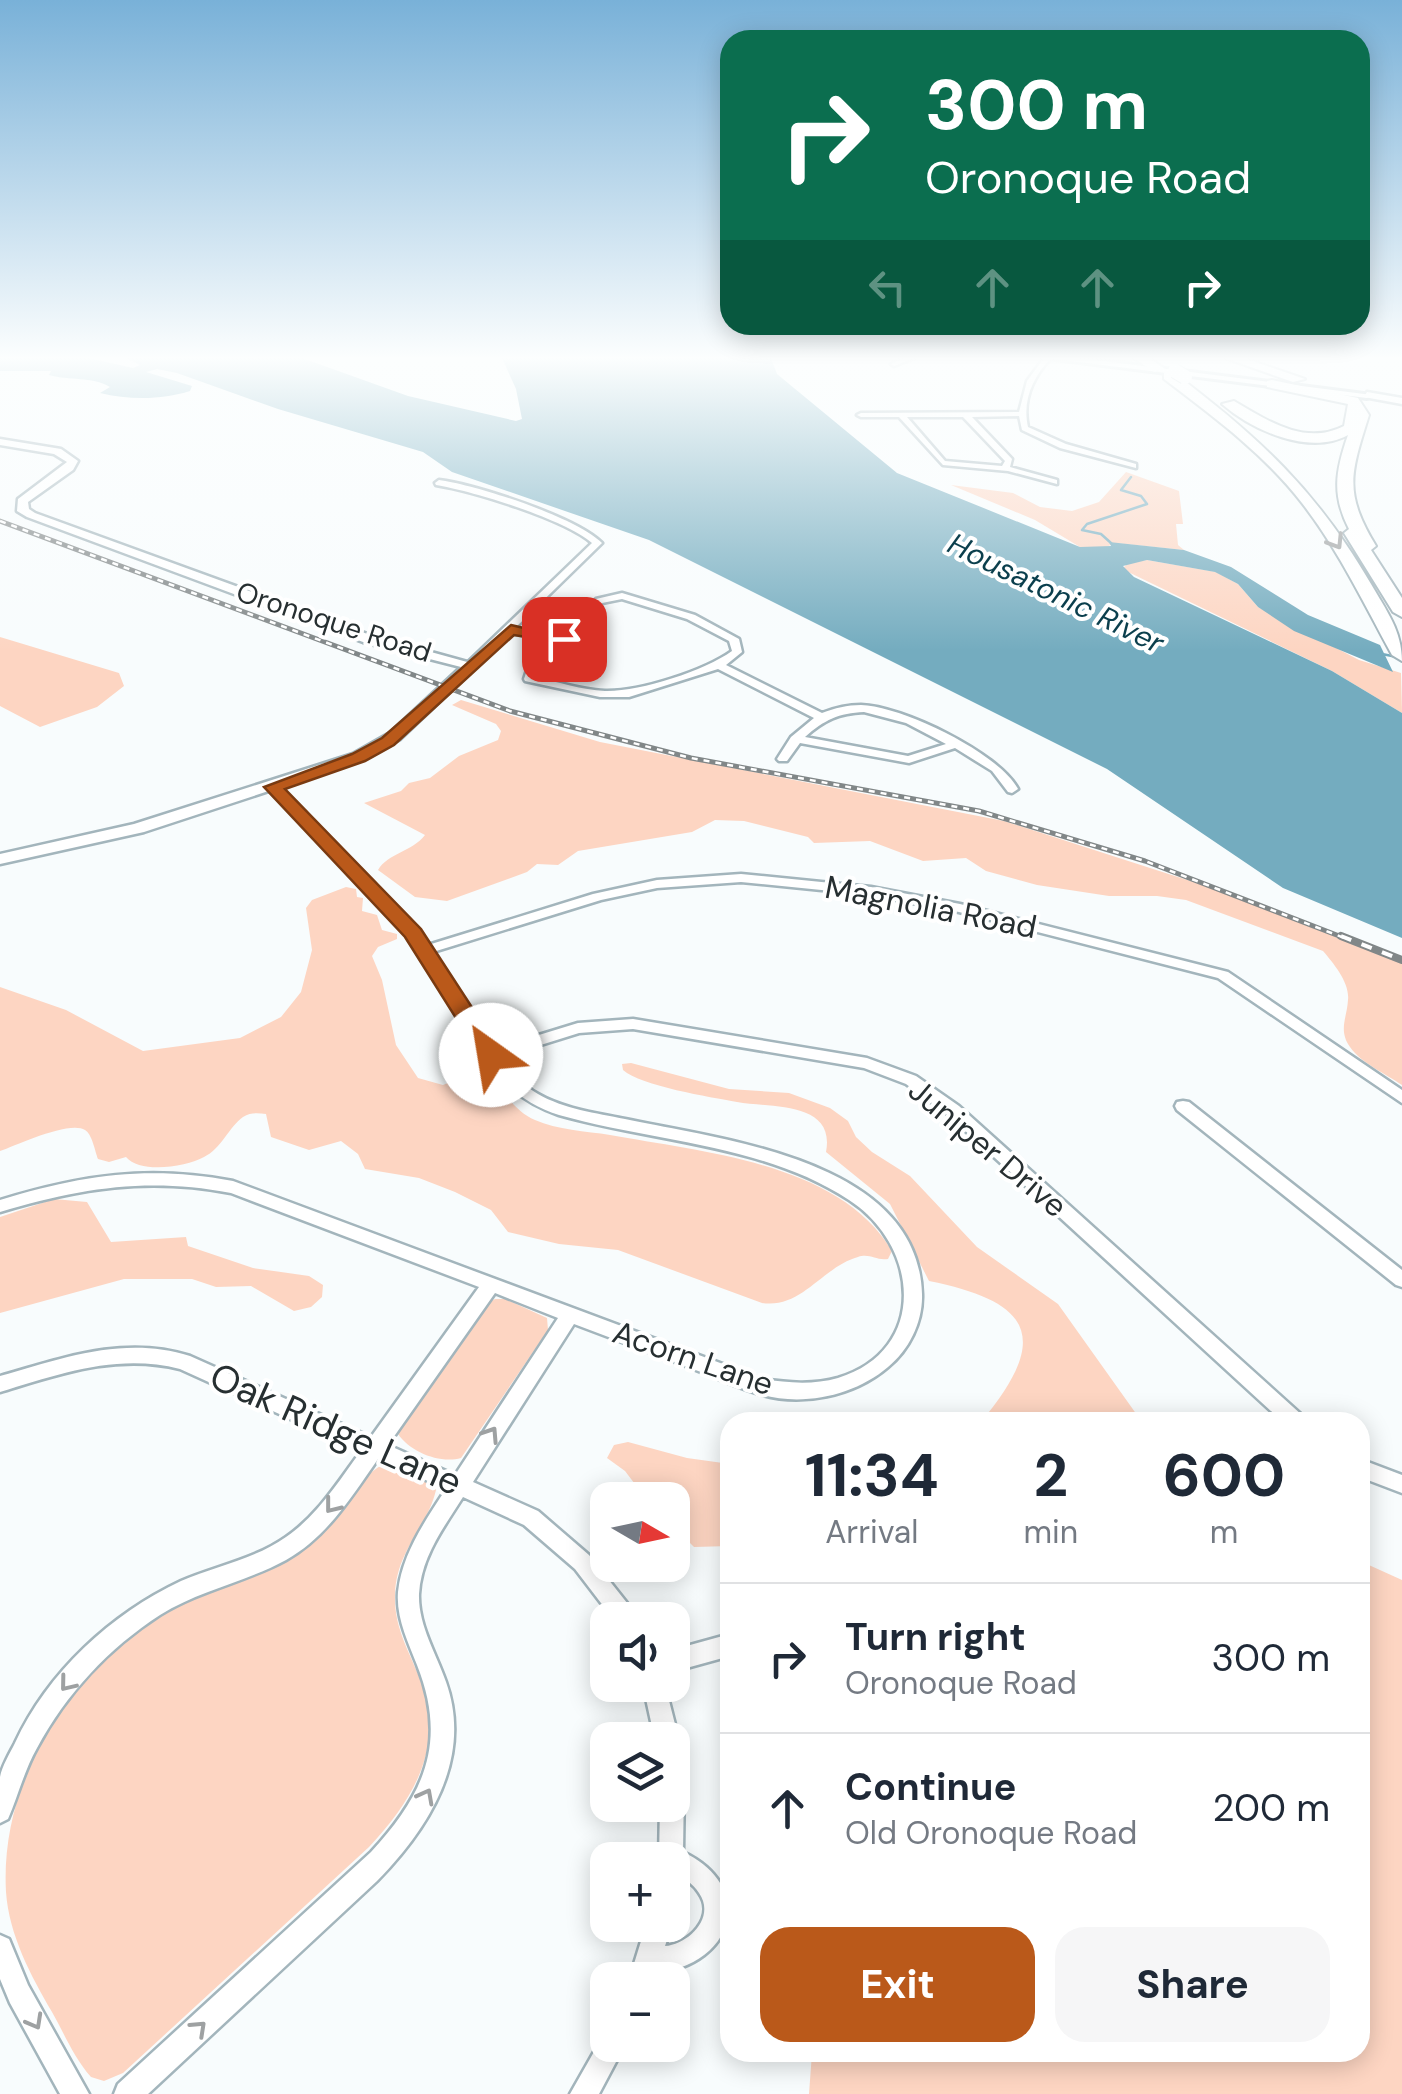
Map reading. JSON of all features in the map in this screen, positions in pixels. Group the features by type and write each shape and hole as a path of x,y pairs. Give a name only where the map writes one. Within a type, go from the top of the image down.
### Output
{"highway":[{"path":"1264,456 1290,479 1341,548 1402,655"},
{"path":"1285,456 1342,519 1402,612"},
{"path":"1347,456 1340,488 1350,519 1368,546 1368,558"}],"street":[{"name":"Oronoque Road","path":"65,456 72,461 69,468 22,501 23,510 32,516 368,639 472,665"},
{"path":"937,456 943,463 1004,469 1054,482"},
{"path":"1004,456 1009,461 1004,469"},
{"path":"1100,456 1133,466"},
{"path":"439,483 465,488 575,527 596,540 596,546 472,665"},
{"path":"630,597 690,617 734,639 737,652 720,665 629,694 600,694 531,680 530,672 566,636 601,599 630,597"},
{"path":"514,627 566,636"},
{"name":"Oronoque Road","path":"0,859 138,828 273,787 376,750 427,709 472,665"},
{"path":"720,665 820,717"},
{"path":"784,758 795,739 820,717 849,708 881,709 956,744 1002,772 1012,790"},
{"path":"795,739 909,760 956,744"},
{"name":"Acorn Lane","path":"0,1206 60,1186 102,1179 196,1179 250,1193 762,1387 808,1391 854,1379 890,1356 911,1322 916,1288 907,1253 864,1200 836,1182 780,1161 558,1109 516,1087 406,926 273,787"},
{"name":"Magnolia Road","path":"425,950 598,897 657,884 764,879 871,891 960,908 1223,974 1402,1098"},
{"name":"Juniper Drive","path":"491,1055 578,1028 633,1024 849,1059 911,1080 952,1110 1285,1412"},
{"path":"1183,1106 1402,1280"},
{"path":"0,1811 32,1735 72,1676 100,1648 168,1599 285,1552 325,1515 490,1284"},
{"path":"128,2094 386,1854 431,1788 442,1752 444,1716 433,1675 412,1634 407,1595 416,1556 570,1315"},
{"name":"Oak Ridge Lane","path":"0,1384 110,1354 148,1353 183,1362 512,1506 550,1531 598,1579 615,1602"},
{"path":"1370,1472 1402,1484"},
{"path":"690,1655 720,1648"},
{"path":"671,1962 700,1948 710,1933 715,1912 713,1890 704,1874 690,1864"},
{"path":"0,1948 19,1994 76,2094"},
{"path":"584,2094 602,2062"}],"shaded area":[{"path":"1126,472 1179,491 1183,524 1176,524 1178,545 1184,550 1115,543 1102,549 1080,547 1035,520 951,485 1013,493 1040,507 1072,511 1099,502"},
{"path":"1147,560 1216,572 1238,584 1258,607 1359,660 1401,673 1402,713 1332,671 1122,569 1128,563"},
{"path":"0,637 119,673 124,686 97,707 40,727 0,706"},
{"path":"461,700 600,742 1004,821 1212,888 1402,963 1402,1085 1367,1063 1346,1041 1346,987 1323,951 1186,900 1109,896 1037,885 986,871 966,858 923,861 870,841 814,843 808,837 744,821 715,820 692,832 578,851 558,865 537,864 527,872 447,901 415,897 378,870 425,835 364,803 430,778 459,756 498,740 501,731 496,724 452,705"},
{"path":"346,887 356,889 357,897 363,898 362,911 377,915 382,930 397,934 397,939 378,947 372,956 382,980 396,1045 418,1078 443,1085 455,1080 461,1068 482,1065 519,1110 544,1123 726,1156 804,1180 839,1198 869,1221 892,1251 888,1259 858,1257 833,1269 789,1300 762,1303 618,1250 559,1244 508,1232 491,1210 455,1192 419,1178 365,1169 358,1154 341,1141 309,1150 271,1137 266,1114 243,1117 210,1153 175,1166 142,1166 126,1157 109,1162 98,1159 90,1135 78,1128 56,1131 0,1151 0,987 66,1010 143,1051 240,1038 281,1017 301,992 312,950 306,908 312,900"},
{"path":"631,1063 729,1089 789,1093 830,1108 848,1121 856,1137 872,1152 910,1176 977,1247 1058,1304 1135,1412 989,1412 1017,1367 1023,1346 1020,1328 1010,1313 991,1300 929,1281 890,1204 826,1152 821,1123 797,1110 660,1086 632,1076 623,1070 622,1064"},
{"path":"54,1199 87,1202 111,1242 186,1237 188,1246 253,1268 309,1276 323,1285 322,1297 311,1307 294,1311 251,1286 216,1287 192,1279 124,1279 0,1313 0,1217"},
{"path":"505,1299 547,1318 548,1330 461,1458 435,1458 418,1451 398,1434 398,1427 487,1304"},
{"path":"628,1442 720,1463 720,1546 694,1547 690,1543 690,1482 633,1482 607,1458 614,1445"},
{"path":"386,1464 433,1483 436,1490 406,1552 395,1595 400,1630 428,1706 427,1751 411,1792 369,1847 123,2073 104,2081 91,2077 74,2054 29,1970 8,1908 7,1852 14,1813 43,1740 64,1706 117,1647 183,1601 292,1558 366,1477"},
{"path":"1370,1566 1402,1580 1402,2094 809,2094 811,2062 1370,2062"}],"water":[{"name":"Housatonic River","path":"428,456 876,456 897,473 1080,547 1111,546 1109,542 1184,550 1231,567 1308,615 1380,645 1393,672 1294,631 1258,607 1238,584 1215,572 1147,560 1123,566 1134,577 1332,671 1402,713 1402,938 1283,888 1107,769 649,540 452,472"}],"waterway":[{"path":"1111,543 1101,534 1082,530 1087,524 1147,504 1141,496 1121,490 1131,477"},
{"path":"1382,654 1402,658"}],"railway":[{"path":"0,521 510,711 691,758 979,811 1145,861 1347,939"},
{"path":"1341,936 1402,960"}],"route":[{"path":"491,1055 419,941 273,787 376,750 427,709 511,630 564,639"}]}
